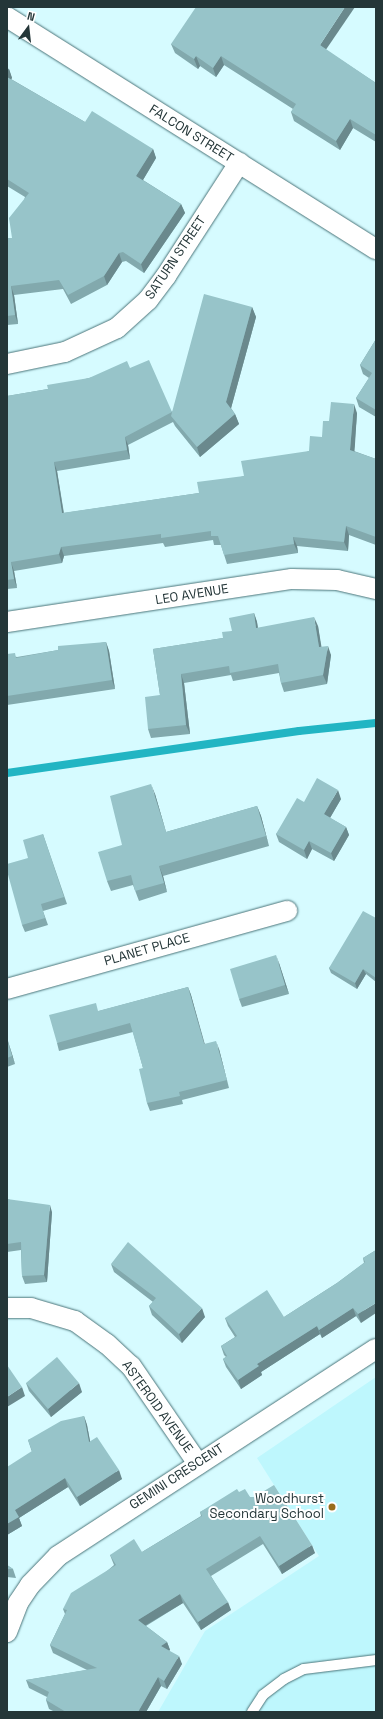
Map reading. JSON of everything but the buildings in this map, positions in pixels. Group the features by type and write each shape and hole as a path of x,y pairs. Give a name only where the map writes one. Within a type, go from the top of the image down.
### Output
{"street":[{"name":"FALCON STREET","path":"7,18 376,249"},
{"name":"SATURN STREET","path":"7,364 65,352 117,328 148,300 166,276 239,163"},
{"name":"LEO AVENUE","path":"7,622 292,579 337,580 376,589"},
{"name":"PLANET PLACE","path":"7,989 287,911"},
{"name":"ASTEROID AVENUE","path":"7,1308 31,1308 75,1321 107,1344 131,1366 198,1464"},
{"name":"GEMINI CRESCENT","path":"7,1632 18,1603 30,1585 58,1556 376,1349"}],"lane":[{"path":"252,1712 263,1695 284,1678 304,1670 376,1660"}],"shaded area":[{"name":"Woodhurst Secondary School","path":"376,1377 376,1712 158,1712 205,1631 319,1556 257,1458"}],"waterway":[{"path":"7,773 299,731 376,723"}],"place":[{"name":"Woodhurst Secondary School","path":"332,1507"}]}
